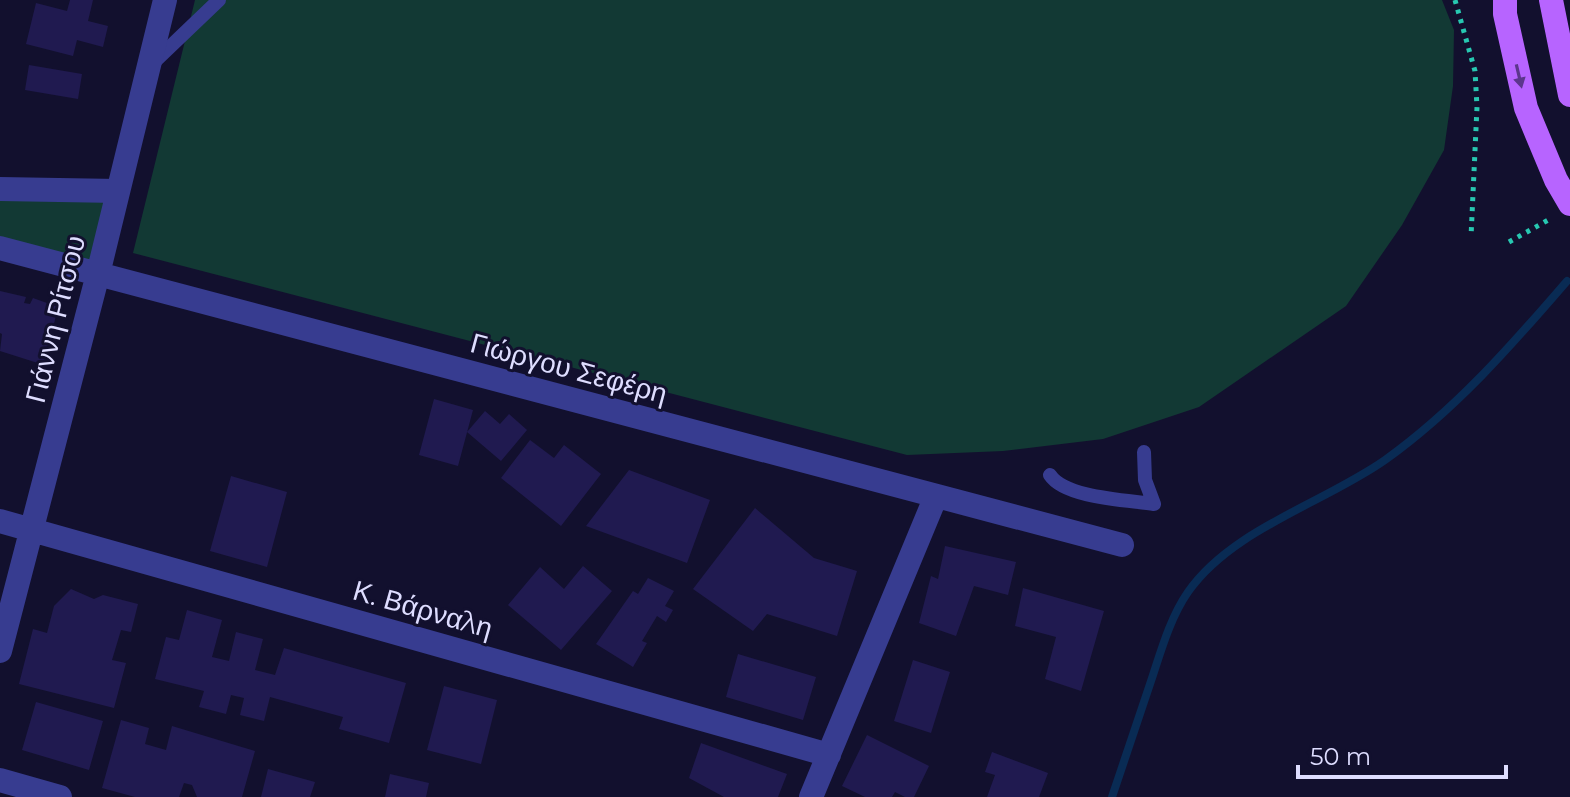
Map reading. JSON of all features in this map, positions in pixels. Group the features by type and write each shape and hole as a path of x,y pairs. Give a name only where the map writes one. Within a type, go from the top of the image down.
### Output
{"main road":[{"path":"1505,0 1505,14 1526,108 1556,180 1564,210"},
{"path":"1551,0 1570,95"}],"street":[{"name":"Γιάννη Ρίτσου","path":"0,651 165,0"},
{"path":"0,189 118,191"},
{"name":"Γιώργου Σεφέρη","path":"0,248 1122,545"},
{"path":"811,797 936,496"},
{"name":"Κ. Βάρναλη","path":"0,521 829,755"},
{"path":"0,780 60,797"}],"lane":[{"path":"148,68 219,0"},
{"path":"1050,475 1057,483 1075,491 1154,504 1145,480 1144,452"}],"path":[{"path":"1455,0 1475,71 1477,107 1471,237"},
{"path":"1509,242 1564,210"}],"green space":[{"path":"195,0 1442,0 1454,30 1453,86 1444,150 1402,225 1346,306 1199,407 1103,439 1003,451 907,455 133,253"},
{"path":"0,189 118,191 98,274 0,248"}],"building":[{"path":"70,0 93,0 88,21 108,26 103,47 77,40 73,56 26,44 36,3 67,11"},
{"path":"29,65 82,74 78,99 25,90"},
{"path":"0,291 26,297 24,303 30,304 33,298 58,307 44,365 0,351"},
{"path":"434,399 473,410 458,466 419,455"},
{"path":"485,411 500,424 509,414 527,430 501,461 467,432"},
{"path":"530,440 554,458 564,445 601,474 561,526 501,478"},
{"path":"629,470 710,500 687,563 586,526"},
{"path":"231,476 287,492 267,567 210,551"},
{"path":"755,508 814,558 857,571 837,636 767,614 753,631 693,589"},
{"path":"945,546 1016,562 1008,595 974,586 956,636 919,623 931,576 938,579"},
{"path":"583,566 612,591 561,650 508,605 540,567 564,589"},
{"path":"648,578 674,591 665,606 673,610 666,622 657,616 642,641 647,643 633,667 596,644 633,591 638,594"},
{"path":"1023,588 1104,611 1081,691 1045,679 1056,637 1015,626"},
{"path":"71,589 94,599 103,595 138,604 131,632 121,630 112,660 126,663 114,708 19,684 33,629 47,633 54,606"},
{"path":"187,610 222,620 212,657 229,661 236,632 263,639 255,670 275,675 284,648 406,683 389,743 339,729 343,717 270,697 264,721 240,715 244,698 231,695 226,714 199,707 204,691 155,679 166,637 179,640"},
{"path":"738,654 816,677 803,720 726,697"},
{"path":"913,660 950,672 931,733 894,721"},
{"path":"444,686 497,700 481,764 427,750"},
{"path":"36,702 103,721 89,770 22,750"},
{"path":"121,720 149,728 145,744 166,750 172,726 255,751 242,797 197,797 192,785 184,783 179,797 135,797 102,788"},
{"path":"867,735 929,766 914,797 895,792 892,797 865,797 842,786"},
{"path":"701,743 787,774 778,797 724,797 689,778"},
{"path":"992,752 1048,773 1039,797 987,797 995,775 985,772"},
{"path":"268,769 315,782 310,797 261,797"},
{"path":"390,774 429,783 426,797 385,797"}],"waterway":[{"path":"1112,797 1171,624 1188,592 1207,570 1254,534 1361,475 1411,441 1481,376 1567,281"}]}
